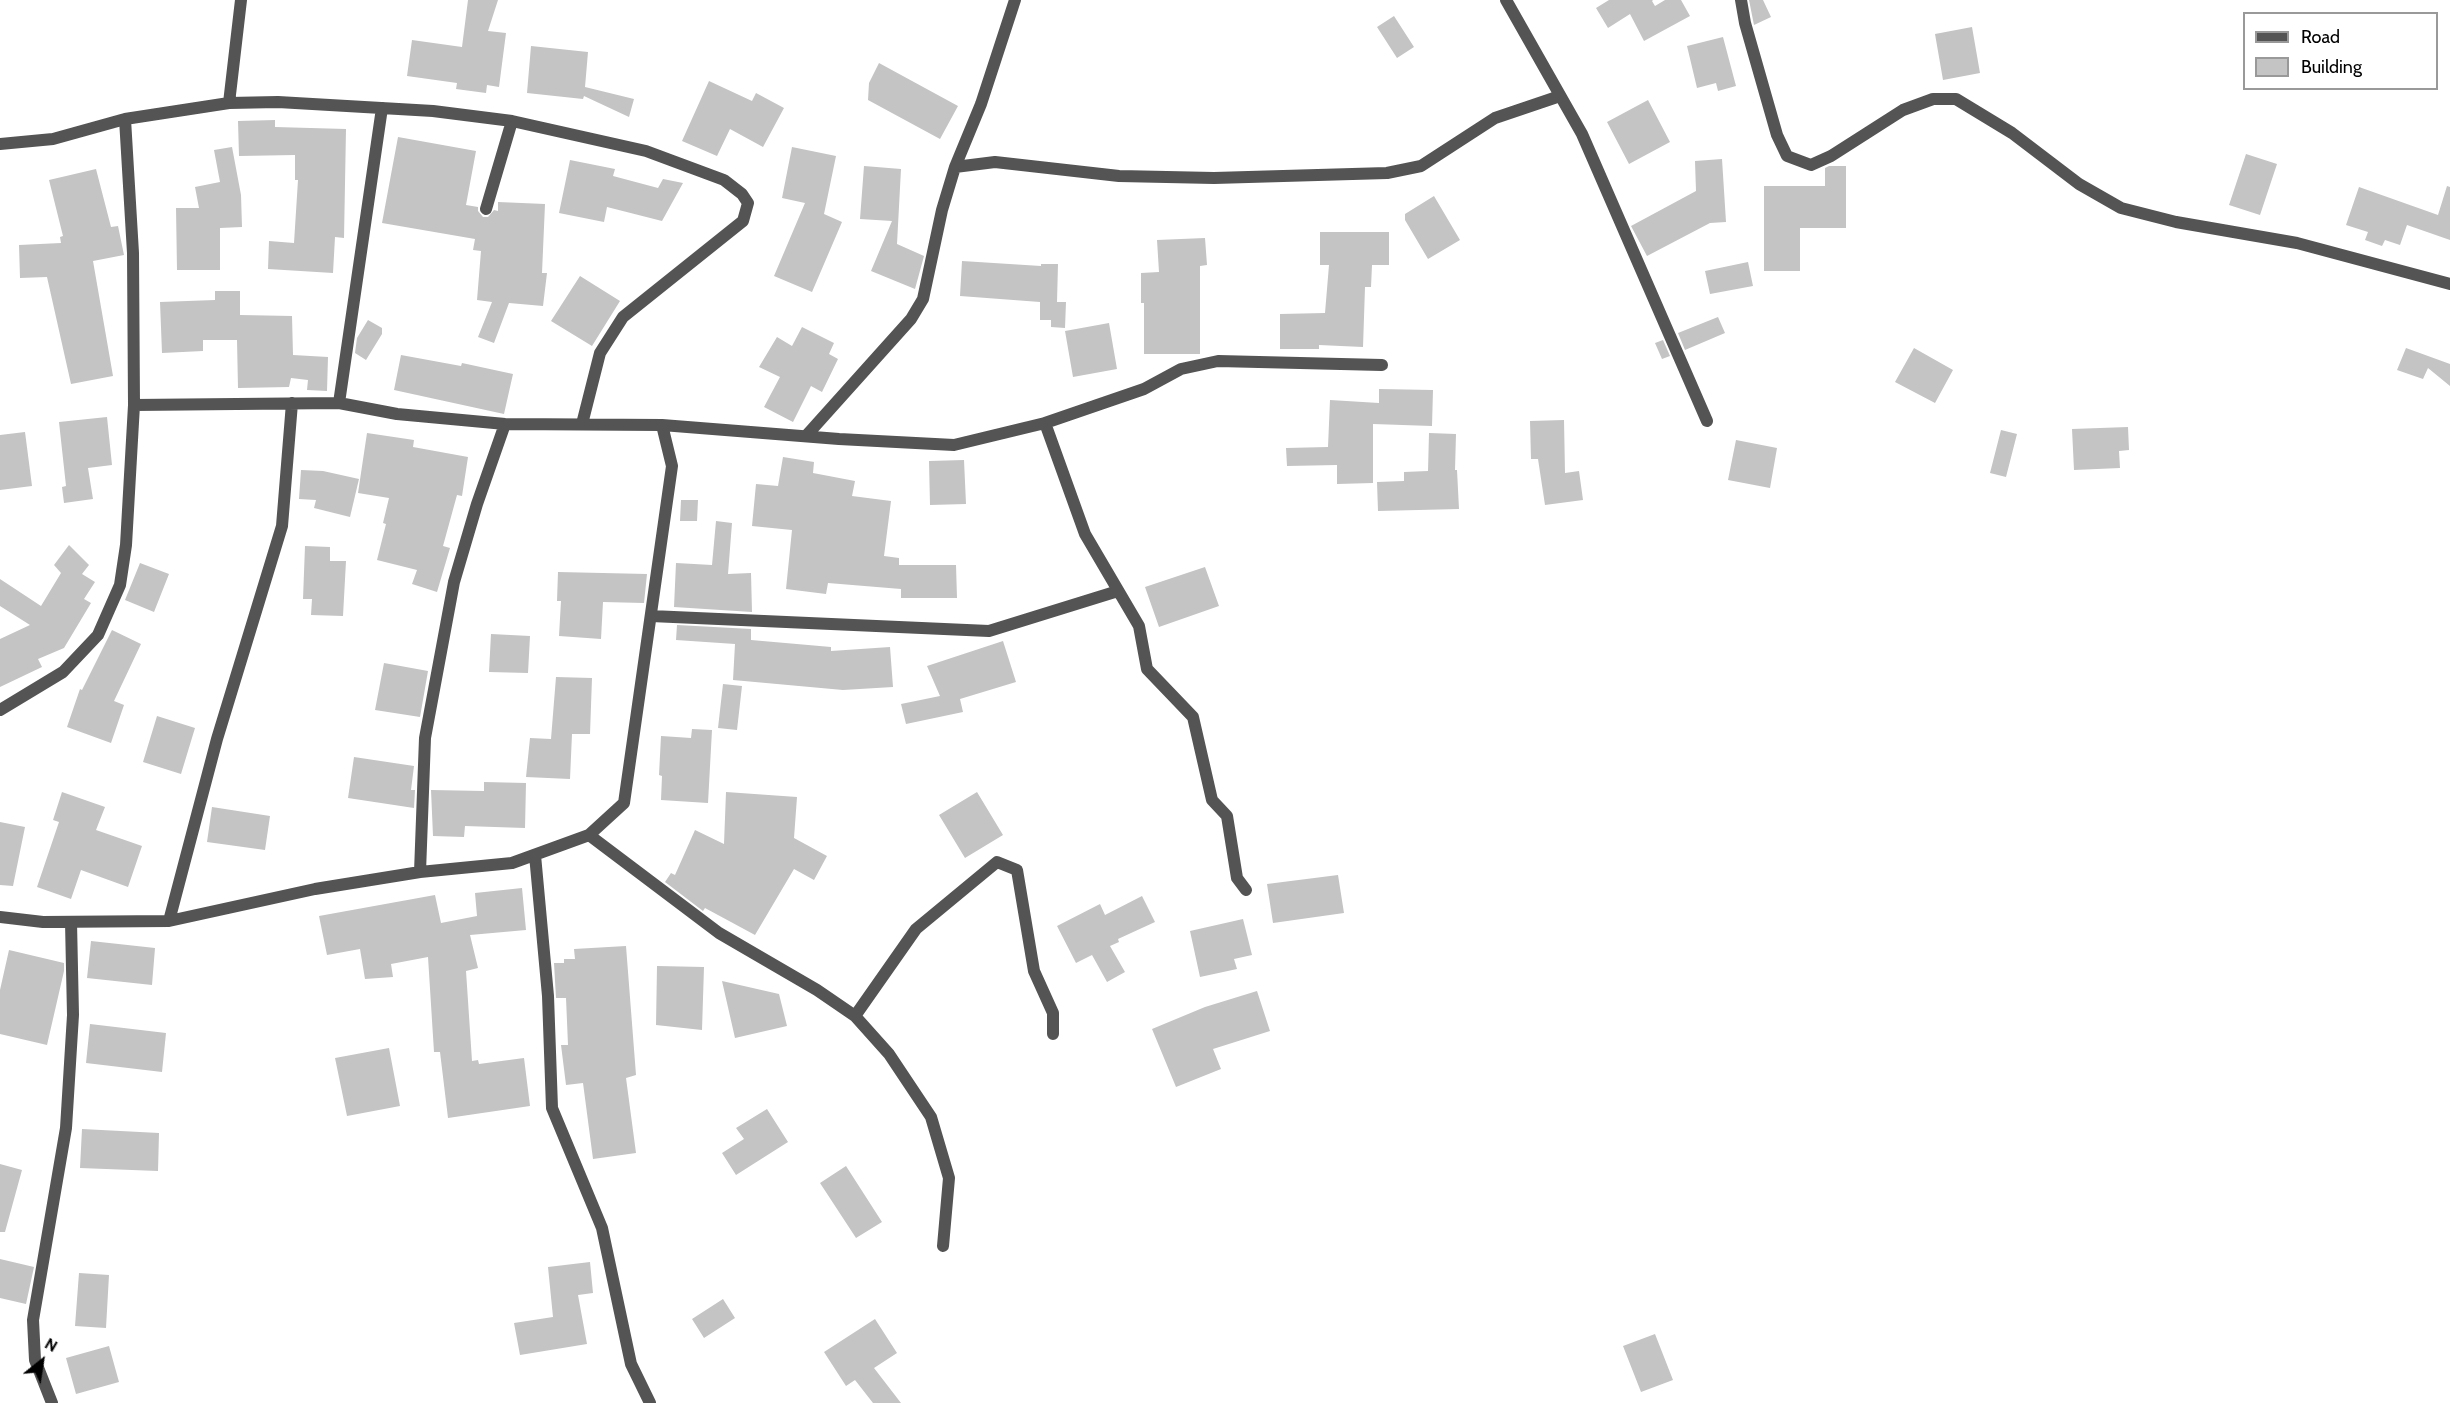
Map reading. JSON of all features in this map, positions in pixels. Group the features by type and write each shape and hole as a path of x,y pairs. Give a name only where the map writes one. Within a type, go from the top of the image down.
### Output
{"street":[{"path":"229,103 241,0"},
{"path":"806,436 911,319 922,299 942,210 955,167 981,104 1015,0"},
{"path":"1506,0 1582,134 1707,421"},
{"path":"1741,0 1745,24 1777,135 1787,156 1811,165 1831,156 1903,110 1933,99 1956,99 2012,134 2079,184 2121,208 2176,222 2297,243 2450,284"},
{"path":"955,167 994,162 1119,176 1214,178 1387,173 1421,166 1495,118 1560,96"},
{"path":"0,144 53,139 125,118 229,103 278,102 433,111 512,121 646,151 724,180 742,194 748,203 743,221 623,317 600,352 582,424"},
{"path":"339,403 382,108"},
{"path":"0,710 63,672 98,635 120,585 126,545 134,405 133,253 125,118"},
{"path":"486,209 512,121"},
{"path":"134,405 339,403 397,414 505,424 662,425 954,445 1045,423 1143,389 1181,369 1218,361 1382,365"},
{"path":"170,921 217,739 282,526 292,404"},
{"path":"1045,423 1085,534 1139,626 1147,669 1193,717 1212,800 1227,816 1237,878 1246,890"},
{"path":"420,872 425,738 439,660 454,582 477,504 505,424"},
{"path":"0,917 44,922 170,921 315,889 420,872 512,863 589,835 624,802 672,466 662,425"},
{"path":"651,616 989,631 1118,591"},
{"path":"589,835 719,933 817,990 855,1017 889,1054 931,1117 949,1178 943,1246"},
{"path":"535,855 548,996 552,1108 602,1228 631,1364 650,1403"},
{"path":"855,1017 916,929 998,862 1017,870 1034,971 1053,1013 1053,1034"},
{"path":"52,1403 35,1360 33,1320 66,1128 73,1015 71,922"}],"building":[{"path":"468,0 498,0 488,31 506,33 499,87 487,85 486,93 456,89 457,83 407,76 412,40 462,47"},
{"path":"1609,0 1653,0 1655,6 1665,0 1681,0 1690,16 1644,41 1630,14 1608,28 1596,8"},
{"path":"1749,0 1763,0 1771,17 1754,25"},
{"path":"1394,16 1414,47 1397,58 1377,27"},
{"path":"1972,27 1980,73 1943,80 1935,34"},
{"path":"1723,37 1736,86 1718,91 1716,83 1697,88 1687,46"},
{"path":"531,46 588,52 585,87 634,99 629,117 584,96 583,99 527,93"},
{"path":"879,63 958,106 940,139 868,100 869,83"},
{"path":"709,81 752,101 756,93 784,108 763,147 730,129 717,156 682,141"},
{"path":"1648,100 1670,142 1629,164 1607,122"},
{"path":"275,120 275,127 346,129 344,238 335,237 333,273 268,269 269,241 294,243 298,180 295,180 295,155 239,156 238,121"},
{"path":"398,137 476,151 466,205 478,207 483,217 488,217 494,210 498,211 498,202 545,204 542,273 547,273 543,306 509,303 494,343 478,337 492,302 477,300 481,251 473,250 475,239 382,223"},
{"path":"232,147 241,195 242,227 220,228 220,270 177,270 176,208 199,208 195,187 220,182 214,150"},
{"path":"792,147 836,156 824,214 842,222 812,292 774,276 805,203 782,198"},
{"path":"2246,154 2277,164 2260,215 2229,205"},
{"path":"1722,159 1726,222 1710,223 1647,256 1631,226 1696,191 1695,161"},
{"path":"570,160 615,169 613,176 658,188 663,179 683,183 662,221 607,207 604,222 559,213"},
{"path":"864,166 901,169 897,244 924,256 915,289 871,271 892,221 860,219"},
{"path":"1846,166 1846,228 1800,228 1800,271 1764,271 1764,186 1825,186 1825,168"},
{"path":"96,169 111,227 118,226 124,255 93,261 113,376 71,384 47,277 20,278 19,245 61,243 60,237 63,236 49,180"},
{"path":"2447,186 2450,187 2450,240 2407,225 2400,245 2385,240 2382,246 2365,240 2368,232 2346,225 2359,187 2438,215"},
{"path":"1434,196 1460,240 1428,259 1405,220 1405,214"},
{"path":"1320,232 1389,232 1389,265 1372,265 1371,287 1365,287 1363,347 1319,345 1319,349 1280,349 1280,314 1325,313 1329,265 1320,265"},
{"path":"1205,238 1207,265 1200,266 1200,354 1144,354 1144,303 1141,303 1141,273 1159,272 1157,240"},
{"path":"962,261 1041,266 1041,264 1058,264 1057,302 1066,302 1065,328 1051,327 1051,320 1040,320 1040,302 960,296"},
{"path":"1748,262 1753,286 1710,294 1705,271"},
{"path":"580,276 620,301 592,346 551,321"},
{"path":"215,291 240,291 240,315 292,316 293,355 328,357 327,391 307,390 308,380 291,378 289,387 238,388 237,340 203,340 203,351 162,353 160,302 215,300"},
{"path":"1718,317 1725,333 1685,350 1678,333"},
{"path":"368,320 382,328 382,334 366,360 355,353 357,338"},
{"path":"1109,323 1117,369 1073,377 1065,331"},
{"path":"802,327 834,343 829,354 838,359 822,392 811,386 793,422 764,407 780,377 759,367 777,337 792,346"},
{"path":"1663,340 1670,356 1662,359 1655,343"},
{"path":"1914,348 1953,370 1935,403 1895,382"},
{"path":"2406,348 2450,364 2450,386 2428,368 2423,379 2397,370"},
{"path":"401,355 461,366 462,363 513,374 504,414 394,390"},
{"path":"1379,389 1433,390 1432,426 1373,424 1373,483 1337,484 1337,465 1287,466 1286,448 1328,447 1330,400 1379,403"},
{"path":"107,417 112,465 88,468 93,499 64,503 62,487 66,486 59,422"},
{"path":"1564,420 1565,473 1579,471 1583,500 1545,505 1538,459 1531,459 1530,421"},
{"path":"2128,427 2129,450 2119,451 2120,468 2074,470 2072,429"},
{"path":"2001,430 2017,434 2006,477 1990,473"},
{"path":"25,432 32,486 0,490 0,435"},
{"path":"367,433 414,440 413,447 468,457 462,496 457,495 443,546 450,548 437,592 412,584 417,570 377,560 386,524 383,523 389,498 358,493"},
{"path":"1429,433 1456,434 1455,470 1457,470 1459,509 1378,511 1377,482 1404,481 1404,472 1428,471"},
{"path":"1736,440 1777,448 1770,488 1728,480"},
{"path":"783,457 814,462 813,473 855,481 852,496 891,501 884,556 899,558 899,565 956,565 957,598 901,598 901,589 828,583 826,594 786,589 792,530 752,526 756,484 778,486"},
{"path":"964,460 966,504 930,505 929,461"},
{"path":"301,470 323,471 359,479 350,517 314,508 316,500 299,499"},
{"path":"681,500 698,500 697,521 680,521"},
{"path":"716,521 732,523 728,574 751,573 752,612 674,607 676,563 712,565"},
{"path":"69,545 89,565 82,574 95,582 84,599 91,603 64,648 38,659 42,667 0,687 0,639 30,625 0,606 0,579 41,606 61,573 54,565"},
{"path":"305,546 330,547 330,561 346,561 343,616 311,615 312,599 303,599"},
{"path":"140,563 169,574 154,612 125,600"},
{"path":"1205,567 1219,606 1159,627 1145,587"},
{"path":"558,572 647,574 644,603 603,602 601,639 559,636 561,601 557,601"},
{"path":"677,625 751,629 751,640 831,647 831,651 890,647 893,687 843,690 733,680 735,644 676,640"},
{"path":"112,630 141,644 114,701 124,705 111,743 67,727 80,689 82,690"},
{"path":"491,634 530,636 528,673 489,672"},
{"path":"1003,641 1016,682 960,699 963,712 906,724 901,704 940,696 927,666"},
{"path":"384,663 428,671 420,717 375,710"},
{"path":"556,677 592,678 590,734 572,734 570,779 526,777 530,738 551,739"},
{"path":"723,684 742,686 737,730 718,728"},
{"path":"157,716 195,728 181,774 143,762"},
{"path":"692,729 712,730 708,803 661,800 662,776 659,775 661,736 691,738"},
{"path":"354,757 414,766 411,790 415,790 414,808 348,798"},
{"path":"484,782 526,783 525,828 465,826 464,837 433,836 431,790 484,791"},
{"path":"62,792 105,807 96,830 142,846 128,887 81,870 71,899 37,887 59,822 53,820"},
{"path":"726,792 797,797 794,838 827,856 814,880 794,869 755,935 705,908 703,911 665,882 671,873 675,875 695,830 724,844"},
{"path":"977,792 1003,835 965,858 939,815"},
{"path":"212,807 270,816 265,850 207,842"},
{"path":"0,822 25,827 13,886 0,885"},
{"path":"1338,875 1344,913 1273,923 1267,884"},
{"path":"522,888 526,930 470,935 478,968 466,971 472,1061 478,1060 479,1064 524,1058 530,1106 448,1118 440,1052 434,1052 428,957 391,964 393,977 365,979 360,949 327,955 319,916 435,895 441,923 477,916 475,893"},
{"path":"1142,896 1155,922 1118,939 1119,942 1110,946 1125,972 1107,982 1092,955 1076,963 1057,926 1100,904 1105,915"},
{"path":"1243,919 1252,955 1234,959 1237,969 1200,977 1190,931"},
{"path":"91,941 155,948 152,985 87,978"},
{"path":"626,946 636,1075 626,1078 636,1153 593,1159 583,1083 566,1085 561,1045 568,1045 566,998 556,998 554,963 564,963 564,959 575,959 574,949"},
{"path":"9,950 64,963 47,1045 0,1034 0,990"},
{"path":"657,966 704,967 702,1030 656,1025"},
{"path":"722,981 779,994 787,1026 735,1038"},
{"path":"1257,991 1270,1031 1213,1049 1221,1069 1176,1087 1152,1029 1205,1007"},
{"path":"90,1024 166,1033 162,1072 86,1063"},
{"path":"389,1048 400,1106 347,1116 335,1058"},
{"path":"767,1109 788,1142 736,1175 722,1153 744,1139 736,1128"},
{"path":"82,1129 159,1133 158,1171 80,1168"},
{"path":"0,1164 22,1170 5,1232 0,1232"},
{"path":"846,1166 882,1222 856,1238 820,1183"},
{"path":"0,1259 34,1267 26,1304 0,1298"},
{"path":"590,1262 593,1293 578,1295 587,1344 520,1355 514,1323 553,1317 548,1267"},
{"path":"79,1273 109,1275 106,1328 75,1326"},
{"path":"723,1299 735,1318 704,1338 692,1319"},
{"path":"875,1319 897,1353 874,1368 901,1403 873,1403 855,1380 846,1386 824,1352"},
{"path":"1655,1334 1673,1380 1641,1392 1623,1346"},
{"path":"109,1346 119,1382 76,1394 66,1358"}]}
